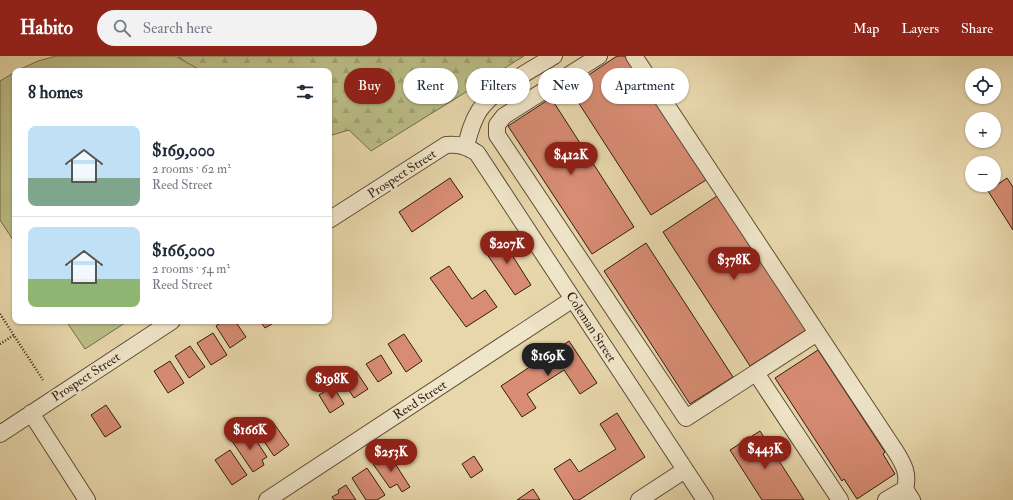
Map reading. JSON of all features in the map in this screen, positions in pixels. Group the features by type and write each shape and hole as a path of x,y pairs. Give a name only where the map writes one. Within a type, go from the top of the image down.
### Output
{"street":[{"path":"472,150 471,128 480,110 496,94 554,56"},
{"path":"599,56 504,116 497,125 497,135 686,418 817,333"},
{"path":"634,56 905,468 908,495 886,500"},
{"name":"Prospect Street","path":"332,218 446,145 456,144 472,150"},
{"name":"Coleman Street","path":"472,150 573,299 705,500"},
{"name":"Reed Street","path":"267,500 573,299"},
{"name":"Prospect Street","path":"0,434 167,324"},
{"path":"756,373 840,500"},
{"path":"31,413 88,500"},
{"path":"639,500 685,470"}],"path":[{"path":"0,314 43,380"},
{"path":"0,344 14,336"}],"green space":[{"path":"56,56 175,56 197,68 23,68 38,61"},
{"path":"178,56 524,56 505,68 466,68 466,92 458,97 458,68 403,68 403,104 447,104 371,151 349,130 332,135 332,68 193,68"},
{"path":"12,74 12,238 0,220 0,81"},
{"path":"68,324 123,324 85,349"}],"building":[{"path":"617,56 625,56 633,68 601,68 601,104 656,104 706,180 651,215 579,104 593,104 593,72"},
{"path":"542,104 555,104 634,227 592,254 508,126"},
{"path":"450,178 463,197 412,232 399,212"},
{"path":"1007,178 1013,187 1013,230 989,192 1001,192 1001,182"},
{"path":"717,196 806,330 750,366 663,232"},
{"path":"500,236 531,285 515,295 482,247"},
{"path":"646,243 733,377 690,404 604,271"},
{"path":"449,266 472,299 485,290 497,307 466,327 430,278"},
{"path":"219,324 237,324 246,337 230,348 216,326"},
{"path":"262,324 272,324 265,328"},
{"path":"213,333 227,355 211,365 197,343"},
{"path":"404,334 422,361 406,372 388,344"},
{"path":"569,341 597,383 580,394 564,370 527,394 536,408 522,417 501,386"},
{"path":"190,346 205,367 189,378 175,356"},
{"path":"818,350 885,452 883,454 895,474 857,499 844,479 842,481 775,378"},
{"path":"381,355 392,373 378,382 366,364"},
{"path":"170,361 184,383 168,393 154,371"},
{"path":"356,371 368,389 354,398 342,380"},
{"path":"333,386 344,404 330,413 319,395"},
{"path":"106,405 121,427 105,437 91,415"},
{"path":"617,413 645,457 579,500 574,500 554,469 570,459 579,472 616,449 600,424"},
{"path":"272,421 289,445 274,456 257,431"},
{"path":"760,431 804,500 762,500 730,450"},
{"path":"244,433 247,437 252,434 267,457 262,460 264,465 253,472 232,441"},
{"path":"230,450 247,475 232,485 215,460"},
{"path":"389,454 410,487 402,492 397,484 390,488 373,464"},
{"path":"474,456 483,470 471,478 462,464"},
{"path":"367,468 385,495 377,500 366,500 352,478"},
{"path":"346,485 356,500 334,500 332,497 339,493 338,490"},
{"path":"533,489 540,500 517,500"}]}
